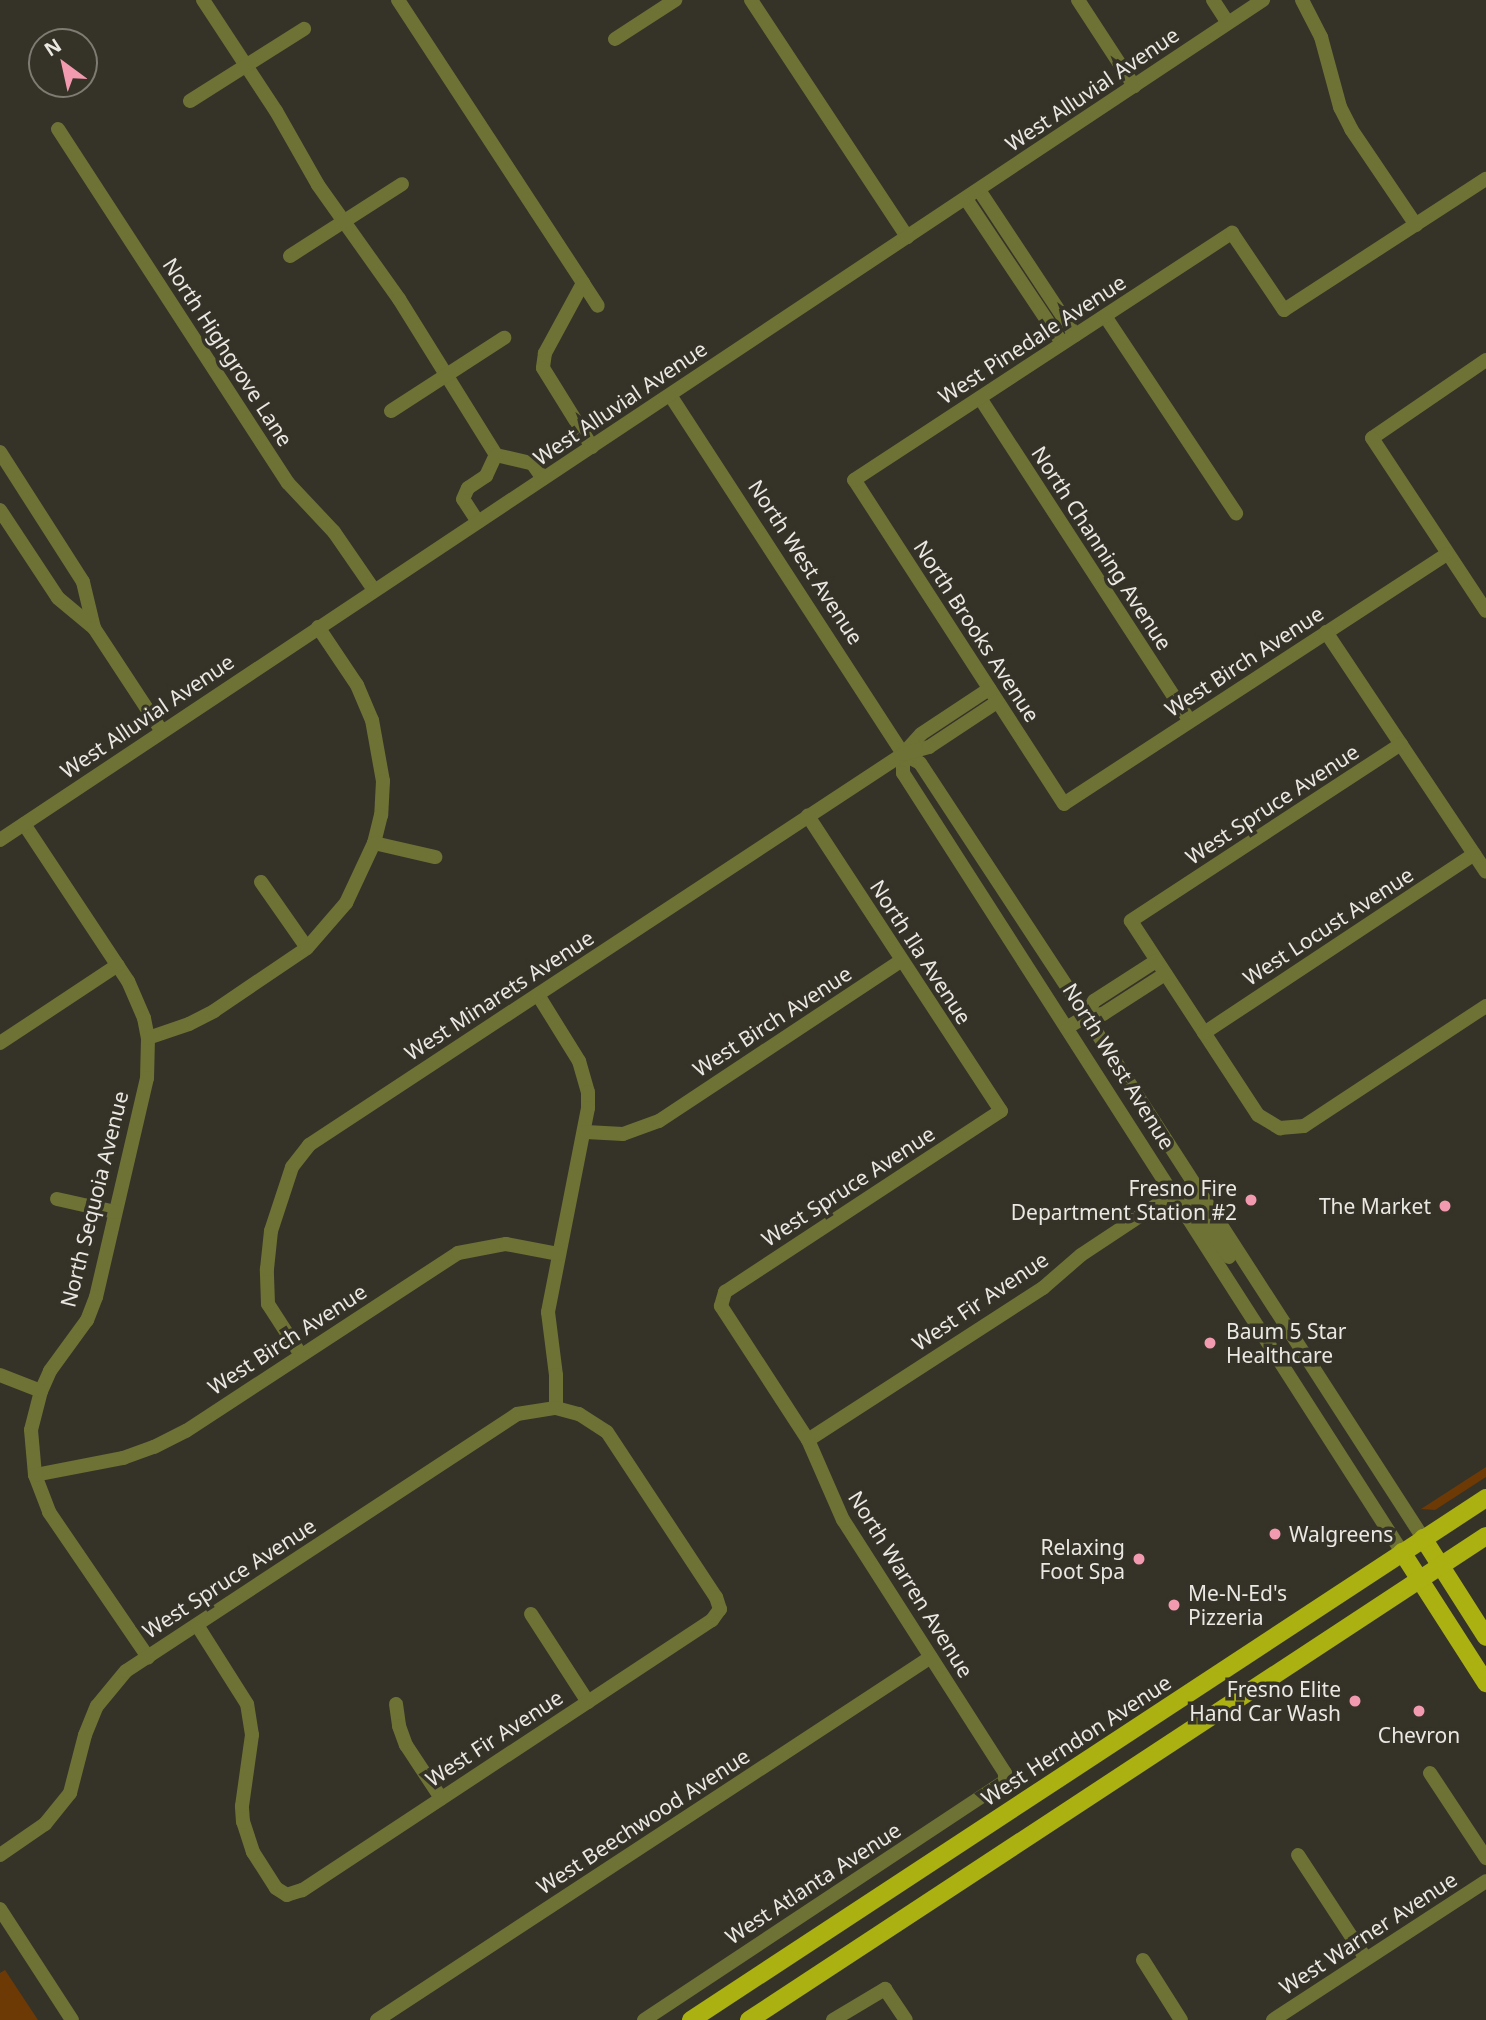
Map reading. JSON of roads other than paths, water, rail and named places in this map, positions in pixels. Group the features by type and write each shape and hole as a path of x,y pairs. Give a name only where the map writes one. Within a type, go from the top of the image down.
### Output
{"main road":[{"name":"West Herndon Avenue","path":"691,2020 1486,1499"},
{"path":"750,2020 1486,1536"},
{"name":"North West Avenue","path":"1423,1538 1486,1637"},
{"name":"North West Avenue","path":"1402,1552 1486,1683"}],"street":[{"path":"203,0 276,111 318,185 399,299 445,377 496,455 532,463 543,479"},
{"path":"398,0 598,306"},
{"path":"615,39 676,0"},
{"path":"751,0 907,237"},
{"path":"1078,0 1135,86"},
{"path":"1213,0 1228,23"},
{"name":"West Alluvial Avenue","path":"0,840 161,730 1263,0"},
{"path":"1302,0 1321,37 1340,107 1416,225 1486,178"},
{"path":"190,101 304,29"},
{"name":"North Highgrove Lane","path":"58,129 288,483 334,532 374,590"},
{"path":"290,256 402,184"},
{"path":"979,190 1075,335"},
{"path":"966,198 1062,343"},
{"name":"West Pinedale Avenue","path":"854,481 1232,233 1284,310 1416,225"},
{"path":"583,283 545,353 543,368 592,447"},
{"path":"1105,316 1236,513"},
{"path":"391,411 504,338"},
{"path":"1486,360 1372,438 1486,611"},
{"name":"North West Avenue","path":"670,395 903,754 920,763 1423,1538"},
{"name":"North Channing Avenue","path":"980,398 1190,721"},
{"path":"0,452 83,582 94,628"},
{"path":"478,522 463,499 468,488 486,477 496,455"},
{"name":"North Brooks Avenue","path":"854,481 1065,804"},
{"path":"0,510 58,598 94,628 161,730"},
{"name":"West Birch Avenue","path":"1065,804 1447,554"},
{"path":"148,1038 189,1024 214,1011 307,948 346,903 374,843 381,815 383,781 372,720 357,685 318,627"},
{"path":"1326,632 1486,872"},
{"name":"West Minarets Avenue","path":"301,1355 268,1304 267,1269 271,1231 292,1167 309,1145 903,754 921,734 989,689"},
{"name":"West Minarets Avenue","path":"903,754 929,747 997,702"},
{"name":"West Spruce Avenue","path":"1156,961 1131,921 1401,744"},
{"name":"North West Avenue","path":"903,754 903,773 1402,1552"},
{"name":"North Ila Avenue","path":"808,816 1000,1111"},
{"name":"North Sequoia Avenue","path":"24,824 118,965 137,998 148,1038 146,1078 96,1297 87,1320 50,1371 41,1391 31,1430 34,1475 49,1512 148,1657"},
{"path":"374,843 435,857"},
{"name":"West Locust Avenue","path":"1204,1033 1474,854"},
{"path":"261,882 307,948"},
{"name":"West Birch Avenue","path":"586,1132 623,1133 659,1121 901,961"},
{"path":"1086,1016 1094,1001 1156,961 1258,1115 1280,1128 1304,1126 1486,1006"},
{"path":"0,1043 118,965"},
{"path":"1068,1027 1086,1016 1103,1014 1165,974"},
{"path":"538,995 572,1047 584,1074 588,1108 586,1132 548,1312 556,1375 556,1408"},
{"name":"West Spruce Avenue","path":"722,1298 725,1292 1000,1111"},
{"path":"1173,1194 1185,1193 1231,1260 1245,1265"},
{"name":"West Fir Avenue","path":"808,1440 1043,1288 1082,1255 1173,1194"},
{"path":"57,1199 115,1212"},
{"name":"West Birch Avenue","path":"34,1475 123,1458 154,1447 186,1431 458,1253 506,1244 559,1254"},
{"name":"North Warren Avenue","path":"722,1298 721,1306 808,1440 843,1520 1005,1773 1005,1781"},
{"path":"0,1375 41,1391"},
{"name":"West Spruce Avenue","path":"0,1855 46,1824 58,1810 77,1776 85,1735 97,1706 115,1681 517,1414 556,1408"},
{"name":"West Fir Avenue","path":"197,1625 247,1703 252,1735 242,1807 243,1822 253,1853 276,1888 287,1895 302,1890 712,1620 720,1609 716,1597 617,1444 594,1422 579,1414 556,1408"},
{"path":"531,1614 588,1702"},
{"name":"West Beechwood Avenue","path":"377,2020 931,1657"},
{"path":"396,1704 399,1726 406,1745 442,1798"},
{"path":"1430,1773 1486,1858"},
{"name":"West Atlanta Avenue","path":"644,2020 1005,1781"},
{"path":"1298,1855 1366,1959"},
{"name":"West Warner Avenue","path":"1272,2020 1486,1881"},
{"path":"0,1909 72,2020"},
{"path":"1143,1960 1181,2020"},
{"path":"833,2020 886,1989 906,2020"}],"place":[{"name":"Fresno Fire Department Station #2","path":"1251,1200"},
{"name":"The Market","path":"1445,1206"},
{"name":"Baum 5 Star Healthcare","path":"1210,1343"},
{"name":"Walgreens","path":"1275,1534"},
{"name":"Relaxing Foot Spa","path":"1139,1559"},
{"name":"Me-N-Ed's Pizzeria","path":"1174,1605"},
{"name":"Fresno Elite Hand Car Wash","path":"1355,1701"},
{"name":"Chevron","path":"1419,1711"}]}
